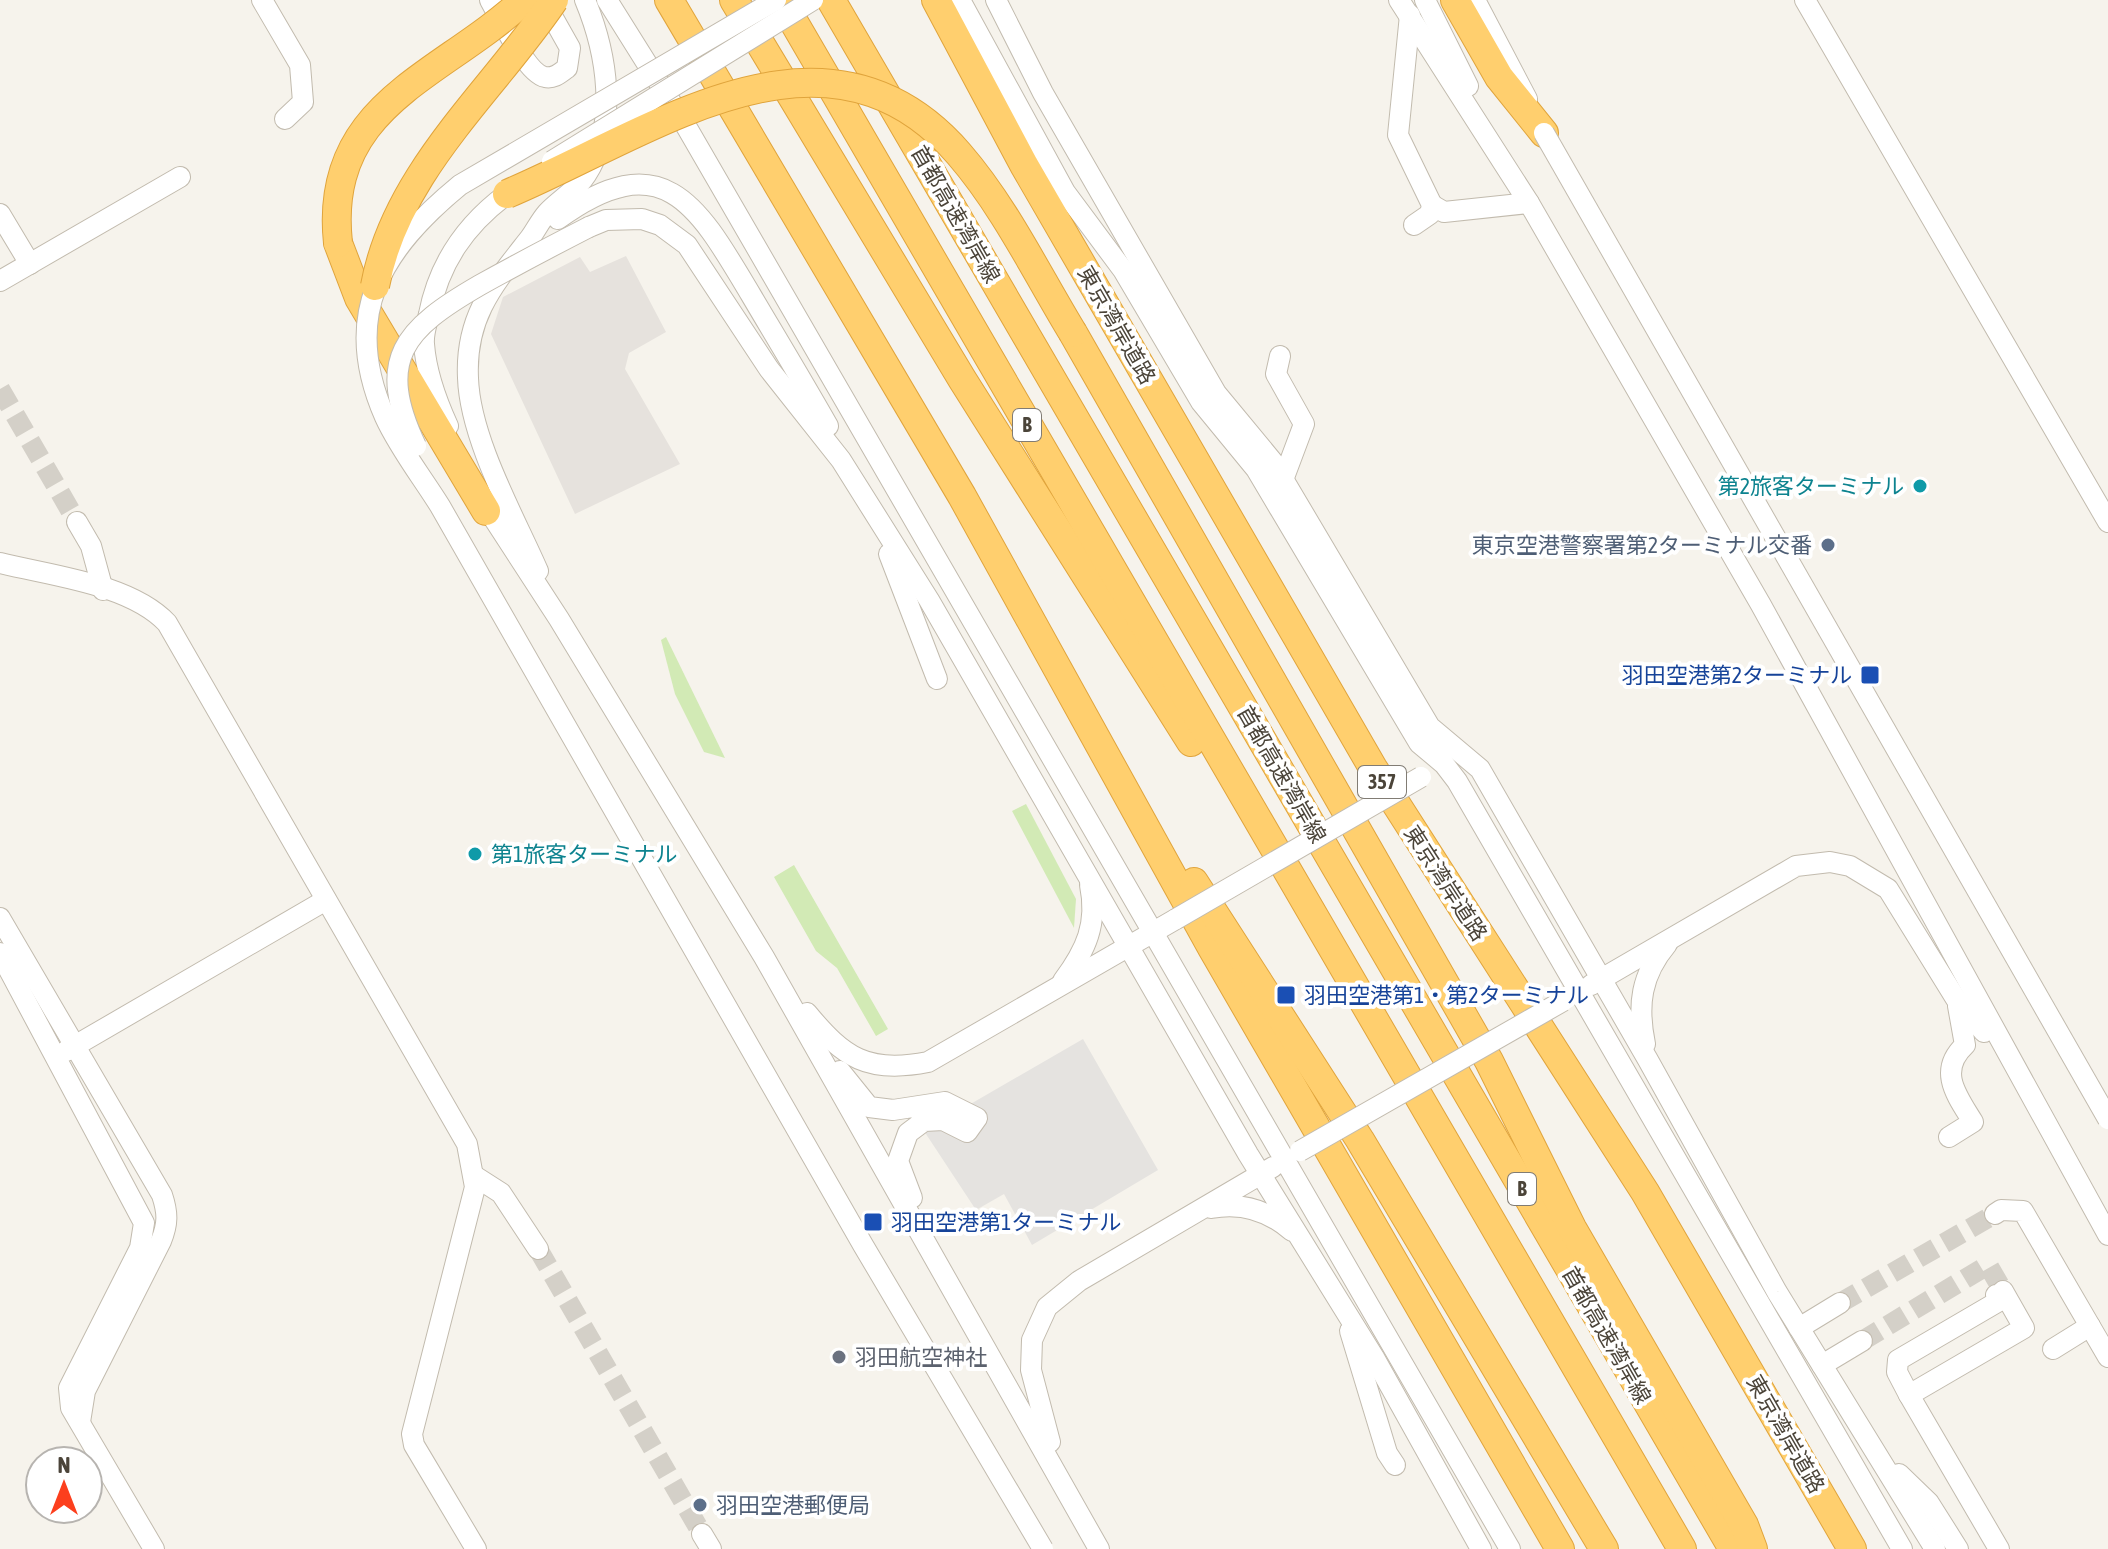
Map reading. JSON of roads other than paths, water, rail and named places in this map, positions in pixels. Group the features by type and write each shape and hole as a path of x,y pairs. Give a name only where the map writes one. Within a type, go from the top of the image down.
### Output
{"highway":[{"path":"486,511 359,298 338,243 338,189 344,162 358,135 402,89 492,27 524,0"},
{"path":"375,286 389,235 428,166 554,0"},
{"path":"669,0 962,496 1212,948 1560,1549"},
{"path":"734,0 962,379 1231,806 1274,849"},
{"name":"首都高速湾岸線","path":"778,0 1682,1549"},
{"name":"首都高速湾岸線","path":"831,0 1733,1549"},
{"name":"東京湾岸道路","path":"936,0 1024,165 1373,768 1645,1192 1852,1549"},
{"path":"1455,0 1499,77 1544,133"},
{"path":"507,194 726,96 787,82 848,84 899,102 922,118 962,157 990,196 1073,333 1489,1061 1572,1228 1744,1525 1753,1549"},
{"path":"1149,831 1183,868 1230,934 1360,1140 1604,1549"}],"street":[{"path":"262,0 300,65 302,75 303,102 285,119"},
{"path":"490,0 530,67 544,77 554,77 567,68 570,48 543,0"},
{"path":"559,619 481,436 468,381 469,346 477,316 490,287 546,214 586,176 602,130 606,74 600,40 585,0"},
{"path":"607,0 694,140 1153,932 1292,1155 1510,1549"},
{"path":"778,0 460,185 417,221 400,241 375,286 366,326 367,364 386,419 440,506 863,1245 1043,1549"},
{"path":"813,0 545,165 485,211 443,264 423,342 438,405 486,511 559,619 764,957 1099,1549"},
{"path":"960,0 1065,192 1123,270 1205,409 1261,476 1419,743 1444,764 1572,996 1902,1549"},
{"path":"996,0 1043,93 1216,393 1266,453 1430,727 1480,769 1799,1328 1935,1549"},
{"path":"1425,0 1523,194"},
{"path":"1475,0 1544,133 2108,1119"},
{"path":"1805,0 2108,522"},
{"path":"1404,8 1398,135 1432,205 1444,212 1523,194"},
{"path":"1404,8 1523,194 1816,701 2108,1235"},
{"path":"0,281 180,177"},
{"path":"531,237 602,191 639,185 679,196 694,208 716,236 828,426 841,460"},
{"path":"1414,225 1430,214 1432,205"},
{"path":"0,214 30,264"},
{"path":"440,506 401,415 398,374 410,338 422,322 452,302 606,220 642,219 660,225 687,245 769,369 841,460 929,600 1300,1239 1375,1359 1481,1549"},
{"path":"1280,356 1276,374 1304,424 1283,480"},
{"path":"874,516 937,679"},
{"path":"77,522 91,546 103,590"},
{"path":"0,563 130,596 151,607 167,623 467,1144 476,1177 412,1434 414,1445 476,1549"},
{"path":"764,957 839,1049 855,1060 905,1067 928,1062 1444,764"},
{"path":"1065,1488 1035,1395 1031,1370 1032,1340 1047,1307 1079,1281 1292,1155 1796,866 1830,862 1850,866 1888,889 1956,999 2014,1068"},
{"path":"1056,989 1088,943 1093,901 1087,870"},
{"path":"55,1057 326,900"},
{"path":"0,918 162,1195 167,1225 85,1391 80,1422"},
{"path":"1648,1060 1640,1011 1642,990 1647,972 1674,936"},
{"path":"0,953 144,1223 140,1248 69,1388 71,1408 154,1549"},
{"path":"1949,1137 1973,1122 1953,1089 1949,1073 1954,1054 1965,1045 1966,1033 1956,999"},
{"path":"821,1058 839,1070 869,1107 893,1110 945,1102 977,1118 967,1132 943,1120 924,1121 908,1133 898,1161 935,1258"},
{"path":"476,1177 501,1193 538,1249"},
{"path":"1204,1209 1230,1204 1250,1208 1282,1222 1300,1239"},
{"path":"1995,1214 2001,1210 2023,1211 2108,1357"},
{"path":"1909,1395 2024,1328 1999,1293 1999,1301 1898,1360 1897,1372 1909,1395 1999,1549"},
{"path":"1799,1328 1840,1303"},
{"path":"1346,1315 1387,1453 1395,1465"},
{"path":"2053,1349 2090,1326"},
{"path":"1822,1365 1862,1341"},
{"path":"1879,1454 1929,1503 1958,1549"}],"tunnel":[{"path":"0,389 77,522"},
{"path":"1840,1303 1995,1214"},
{"path":"538,1249 702,1534"},
{"path":"1862,1341 1988,1265 2003,1291"}],"place":[{"name":"第2旅客ターミナル","path":"1920,486"},
{"name":"東京空港警察署第2ターミナル交番","path":"1828,545"},
{"name":"羽田空港第2ターミナル","path":"1870,675"},
{"name":"第1旅客ターミナル","path":"475,854"},
{"name":"羽田空港第1・第2ターミナル","path":"1286,995"},
{"name":"羽田空港第1ターミナル","path":"873,1222"},
{"name":"羽田航空神社","path":"839,1357"},
{"name":"羽田空港郵便局","path":"700,1505"}]}
